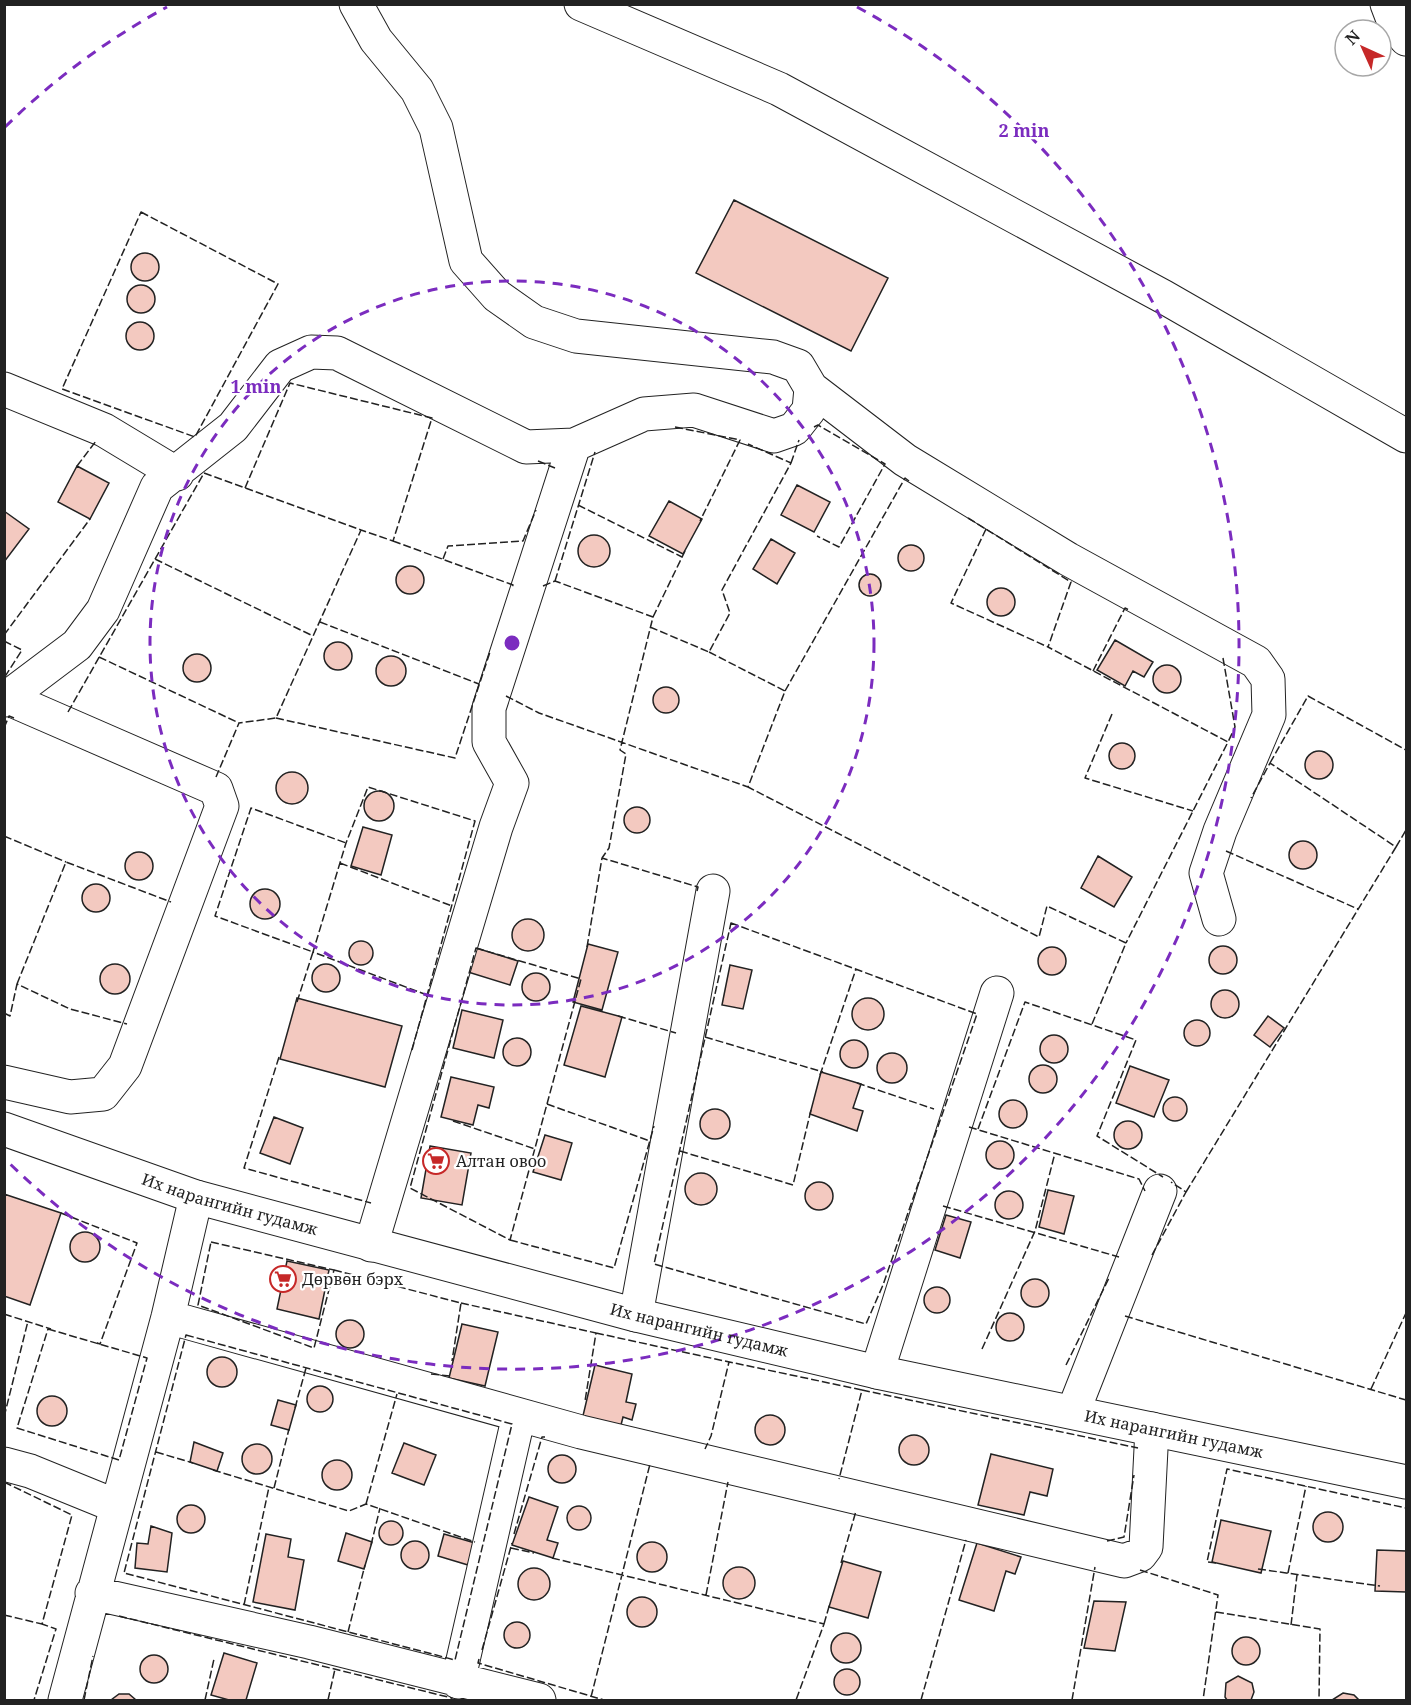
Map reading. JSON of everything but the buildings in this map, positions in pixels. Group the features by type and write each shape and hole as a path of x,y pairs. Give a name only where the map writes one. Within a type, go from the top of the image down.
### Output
{"street":[{"path":"356,4 376,40 417,90 436,128 466,261 498,296 534,322 576,336 773,357 798,366 811,388 904,460 1068,559 1256,662 1268,679 1269,715 1220,831 1206,873 1219,920"},
{"path":"580,4 779,89 1164,297 1407,436"},
{"path":"1387,4 1395,26 1407,39"},
{"path":"4,1082 70,1097 103,1094 125,1066 222,806 216,789 6,699 77,645 103,610 157,487 177,474 233,428 280,366 311,352 337,353 526,447 574,445 644,414 694,410 774,436 794,429 809,410 811,388"},
{"path":"4,389 104,430 177,474"},
{"path":"371,1245 496,827 512,783 489,742 489,708 574,445"},
{"path":"636,1315 713,891"},
{"path":"877,1372 997,993"},
{"name":"Их нарангийн гудамж","path":"4,1129 196,1197 636,1315 877,1372 1407,1482"},
{"path":"1073,1412 1160,1191"},
{"path":"65,1701 92,1593 168,1317 196,1197"},
{"path":"168,1317 581,1432 1124,1560 1140,1555 1146,1547 1152,1429"},
{"path":"467,1689 519,1415"},
{"path":"4,1464 30,1471 116,1506"},
{"path":"92,1593 309,1642 467,1689 539,1701"}],"fence":[{"path":"141,212 278,284 195,437 62,389 141,212"},
{"path":"245,488 290,383 432,418 393,541 361,530"},
{"path":"814,427 818,425 885,464 839,547 817,536"},
{"path":"675,427 740,440 700,521"},
{"path":"791,463 799,440"},
{"path":"77,466 96,441"},
{"path":"650,627 709,652 730,613 722,590 791,463 748,444"},
{"path":"555,581 595,452"},
{"path":"538,461 555,468"},
{"path":"68,712 204,473 361,530 276,718 239,723 216,777"},
{"path":"785,691 905,478 909,481"},
{"path":"578,505 682,557"},
{"path":"443,559 448,546 523,541 536,510"},
{"path":"968,518 1071,582 1048,647 1228,742 1126,943"},
{"path":"4,635 90,519"},
{"path":"986,529 951,603 1048,647"},
{"path":"393,541 513,585 512,587"},
{"path":"653,617 685,551"},
{"path":"155,559 313,636"},
{"path":"543,586 555,581 653,617 620,750 626,754 609,848 602,858"},
{"path":"1093,671 1125,608 1129,610"},
{"path":"320,622 479,684"},
{"path":"4,641 22,650 4,678"},
{"path":"276,718 455,758 490,652"},
{"path":"709,652 785,691 748,787 1039,937 1047,906 1126,943 1092,1024"},
{"path":"99,657 239,723"},
{"path":"1223,658 1235,727 1228,742"},
{"path":"506,696 539,713 748,787"},
{"path":"1270,763 1308,696 1406,750"},
{"path":"1112,714 1085,778 1193,811"},
{"path":"4,728 9,716 14,718"},
{"path":"1186,1192 1396,847 1270,763 1251,798"},
{"path":"412,1050 475,821 368,787 346,843 313,952 427,995"},
{"path":"297,1002 313,952 215,916 251,808 346,843"},
{"path":"1396,847 1406,830"},
{"path":"4,836 66,862"},
{"path":"1226,851 1358,909"},
{"path":"587,947 602,858 698,887 697,891"},
{"path":"17,984 66,862 171,902"},
{"path":"340,863 452,906"},
{"path":"731,923 977,1014 883,1285 866,1324 654,1264 731,923"},
{"path":"476,948 581,979 510,1240 410,1188 476,948"},
{"path":"820,1075 856,969"},
{"path":"4,1013 10,1016 17,984 70,1009 127,1024"},
{"path":"978,1129 1025,1002 1136,1040 1097,1136 1163,1177"},
{"path":"618,1016 676,1033"},
{"path":"705,1037 823,1072"},
{"path":"279,1057 244,1168 371,1203"},
{"path":"857,1083 934,1109"},
{"path":"547,1104 650,1141"},
{"path":"680,1151 793,1185 811,1110"},
{"path":"453,1121 535,1149"},
{"path":"510,1240 614,1268 654,1126"},
{"path":"969,1127 1139,1179 1145,1191"},
{"path":"982,1349 1035,1231 1055,1153"},
{"path":"1152,1255 1186,1192 1171,1182"},
{"path":"943,1206 1119,1257"},
{"path":"61,1213 137,1243 100,1344 97,1343"},
{"path":"211,1242 334,1270 314,1348 198,1305 211,1242"},
{"path":"334,1270 461,1303 452,1361"},
{"path":"1066,1365 1109,1278"},
{"path":"461,1303 596,1333 585,1401"},
{"path":"1371,1389 1406,1313"},
{"path":"4,1314 51,1329"},
{"path":"1125,1316 1406,1400"},
{"path":"4,1417 28,1321"},
{"path":"48,1329 147,1358 119,1460 17,1428 48,1329"},
{"path":"596,1333 729,1362 711,1436 705,1449"},
{"path":"186,1335 512,1424 455,1660 124,1573 186,1335"},
{"path":"725,1361 862,1390 839,1479"},
{"path":"295,1408 306,1368"},
{"path":"431,1374 450,1376"},
{"path":"862,1390 1138,1448"},
{"path":"366,1504 397,1394"},
{"path":"274,1488 289,1429"},
{"path":"514,1534 542,1437 545,1437"},
{"path":"156,1452 193,1463"},
{"path":"591,1697 650,1464"},
{"path":"1216,1563 1207,1562 1227,1469 1406,1508"},
{"path":"213,1470 349,1511 366,1504 475,1542"},
{"path":"1107,1541 1124,1537 1134,1475"},
{"path":"4,1482 72,1515 42,1624 56,1629 34,1700"},
{"path":"706,1595 728,1482"},
{"path":"1288,1573 1306,1486"},
{"path":"244,1605 269,1487"},
{"path":"371,1545 380,1508"},
{"path":"841,1563 856,1511"},
{"path":"921,1700 966,1540"},
{"path":"482,1650 512,1543"},
{"path":"511,1548 534,1553"},
{"path":"552,1558 824,1624 796,1700"},
{"path":"348,1632 365,1565"},
{"path":"1072,1700 1095,1567"},
{"path":"1258,1569 1380,1586"},
{"path":"1140,1570 1218,1595 1203,1700"},
{"path":"1291,1625 1297,1575"},
{"path":"824,1624 830,1603"},
{"path":"1216,1612 1320,1629 1319,1700"},
{"path":"4,1615 42,1624"},
{"path":"119,1616 452,1698 451,1700"},
{"path":"84,1700 93,1656"},
{"path":"205,1700 214,1659"},
{"path":"479,1659 478,1663 604,1700"},
{"path":"328,1700 335,1669"}],"place":[{"name":"Алтан овоо","path":"436,1161"},
{"name":"Дөрвөн бэрх","path":"283,1279"}]}
